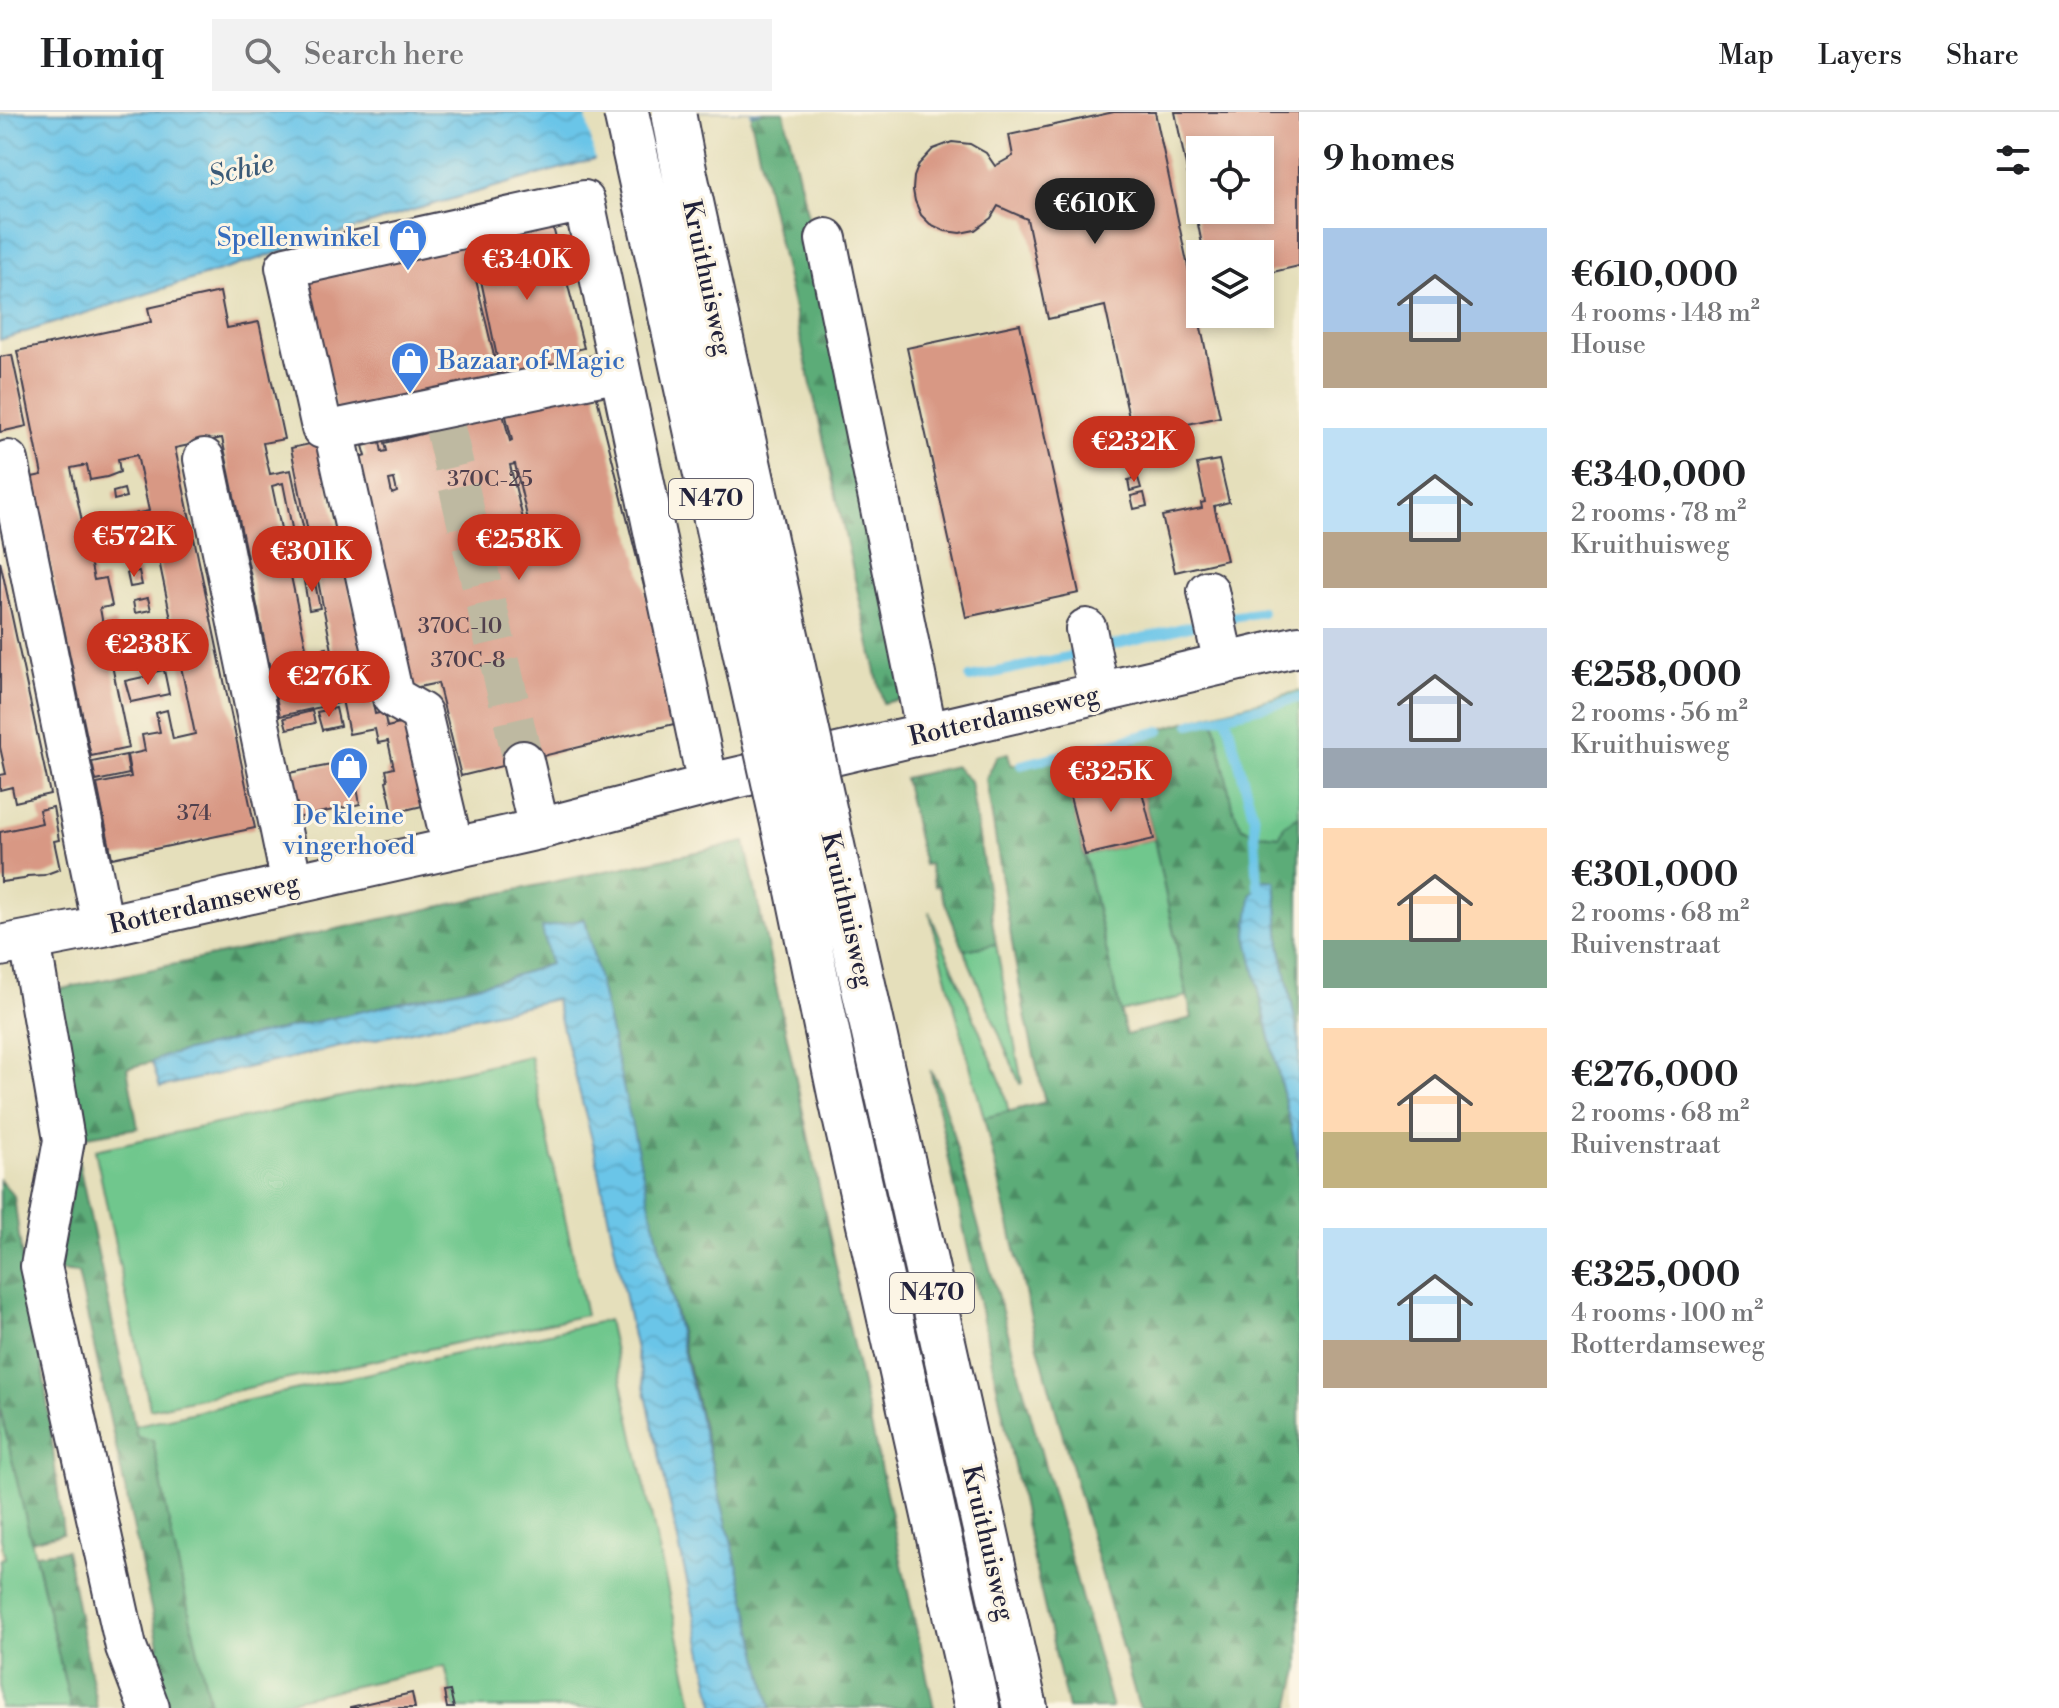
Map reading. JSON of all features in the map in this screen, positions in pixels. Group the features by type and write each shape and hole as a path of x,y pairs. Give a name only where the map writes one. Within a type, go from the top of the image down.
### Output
{"highway":[{"name":"Kruithuisweg","path":"626,112 797,886 844,1115 977,1708"},
{"name":"Kruithuisweg","path":"674,114 839,877 1025,1708"}],"street":[{"path":"620,371 442,418 334,430 322,428 286,267 584,201 708,785"},
{"path":"826,239 927,734"},
{"path":"334,430 393,697 421,713 453,848"},
{"path":"204,459 292,884"},
{"path":"8,461 103,926"},
{"path":"1208,591 1224,664"},
{"path":"1086,629 1099,694"},
{"name":"Rotterdamseweg","path":"15,943 539,829 708,785 1299,646"},
{"path":"523,761 539,829"},
{"path":"15,943 64,1140 41,1266 126,1647 149,1708"}],"green space":[{"path":"784,112 917,695 883,703 750,115"},
{"path":"1299,691 1299,816 1284,825 1280,836 1258,834 1242,828 1232,807 1213,714"},
{"path":"1213,714 1232,806 1242,828 1258,834 1280,836 1284,825 1299,816 1299,1039 1280,944 1275,881 1262,880 1251,896 1260,995 1299,1161 1299,1669 1290,1708 1139,1708 1037,1343 984,1118 1045,1102 1014,955 986,779 997,756 1008,753 1011,765 1122,740","holes":["1138,773 1192,1018 1126,1035 1069,790"]},
{"path":"955,766 970,781 996,944 964,950 938,885 935,886 929,864 924,865 904,778"},
{"path":"1154,839 1187,996 1120,1012 1085,855"},
{"path":"745,842 934,1708 771,1708 654,1224 550,964 504,979 165,1056 127,1068 138,1128 74,1138 43,993"},
{"path":"929,911 1003,1087 1009,1113 984,1118"},
{"path":"996,944 1022,1083 1020,1084 964,950"},
{"path":"530,1056 586,1315 150,1409 95,1150"},
{"path":"930,1070 936,1079 952,1131 1112,1708 1068,1708"},
{"path":"77,1155 137,1437 153,1440 211,1708 157,1708 143,1651 159,1645 78,1273 58,1271"},
{"path":"0,1180 14,1196 27,1299 42,1361 63,1533 31,1541 0,1408"},
{"path":"608,1320 694,1708 455,1708 445,1666 256,1708 190,1708 128,1427"},
{"path":"0,1408 71,1708 0,1708 0,1559 5,1558 0,1534"},
{"path":"66,1550 97,1708 71,1708 35,1554"}],"water":[{"name":"Schie","path":"18,112 761,112 417,209 0,340 0,115"},
{"path":"1262,880 1275,881 1280,944 1299,1039 1299,1161 1247,935 1251,896"},
{"path":"585,919 687,1368 771,1708 715,1708 594,1147 555,999 160,1087 152,1062 165,1056 504,979 550,964 542,928"}],"pier":[{"path":"585,112 750,112 751,119 596,163"}],"building":[{"path":"1114,112 1155,112 1186,257 1186,328 1201,328 1220,417 1133,436 1105,306 1048,319 1027,219 998,206 991,218 975,230 960,233 945,231 930,224 921,215 915,201 914,177 919,164 933,149 952,142 970,144 986,153 995,166 1013,156 1009,135"},
{"path":"1175,112 1299,112 1299,266 1274,272 1274,240 1201,240 1198,224 1274,224 1274,136 1186,136 1186,166"},
{"path":"553,227 584,348 556,355 559,369 502,381 473,242"},
{"path":"467,242 499,377 338,416 305,281"},
{"path":"220,292 227,328 259,322 284,439 263,443 266,457 270,474 291,470 305,536 294,538 283,483 272,486 307,652 327,648 330,660 309,663 315,693 336,688 339,703 280,716 222,438 175,448 255,828 112,858 97,784 131,777 127,755 145,751 142,735 160,732 156,713 167,710 173,739 195,734 151,522 131,526 132,534 119,537 118,529 97,534 94,522 149,511 137,455 118,459 120,472 107,477 90,480 87,465 71,468 94,580 106,578 112,606 100,608 103,625 115,622 118,634 106,636 129,748 91,756 32,477 42,475 17,351 151,322 148,308"},
{"path":"1020,324 1079,593 966,617 907,348"},
{"path":"12,355 27,426 0,432 0,357"},
{"path":"594,386 678,723 461,776 438,683 409,689 359,458 366,456 363,446 380,442 382,452 387,451 385,443 503,414 510,441 504,408","holes":["515,464 534,547 530,548 510,465","394,479 397,492 392,494 389,480"]},
{"path":"319,442 375,714 384,712 387,727 404,723 422,806 393,813 386,781 386,770 394,768 388,741 378,743 375,729 349,734 291,448"},
{"path":"1219,460 1229,502 1214,506 1227,560 1175,572 1162,516 1202,508 1201,503 1205,502 1197,464"},
{"path":"1138,478 1141,488 1130,491 1128,480"},
{"path":"124,489 126,497 114,500 113,492"},
{"path":"1144,493 1147,506 1134,509 1131,496"},
{"path":"121,546 124,556 112,559 109,548"},
{"path":"0,561 50,794 15,802 12,787 0,790 0,775 6,774 0,747"},
{"path":"139,571 142,585 130,587 127,573"},
{"path":"314,578 320,608 309,610 304,581"},
{"path":"148,598 151,610 135,613 133,601"},
{"path":"153,626 155,637 126,644 123,632"},
{"path":"164,670 169,694 131,702 125,681"},
{"path":"336,708 340,726 322,730 317,712"},
{"path":"312,711 315,723 287,729 284,718"},
{"path":"126,755 129,774 96,781 92,762"},
{"path":"352,761 360,804 297,818 289,773"},
{"path":"1137,772 1154,839 1085,855 1068,789"},
{"path":"53,807 59,840 54,841 60,869 44,875 1,882 0,832 42,823 39,810"},
{"path":"450,1691 454,1708 447,1708 444,1692"},
{"path":"412,1693 415,1708 350,1708 350,1707"}],"waterway":[{"path":"1225,618 1262,612"},
{"path":"1106,647 1206,622"},
{"path":"970,678 1072,656"},
{"path":"1191,724 1299,698"},
{"path":"1226,716 1254,818 1258,886"},
{"path":"1021,765 1160,731"}],"tunnel":[{"path":"445,428 523,761"}],"place":[{"name":"Spellenwinkel","path":"408,272"},
{"name":"Bazaar of Magic","path":"410,395"},
{"name":"De kleine vingerhoed","path":"349,800"}]}
